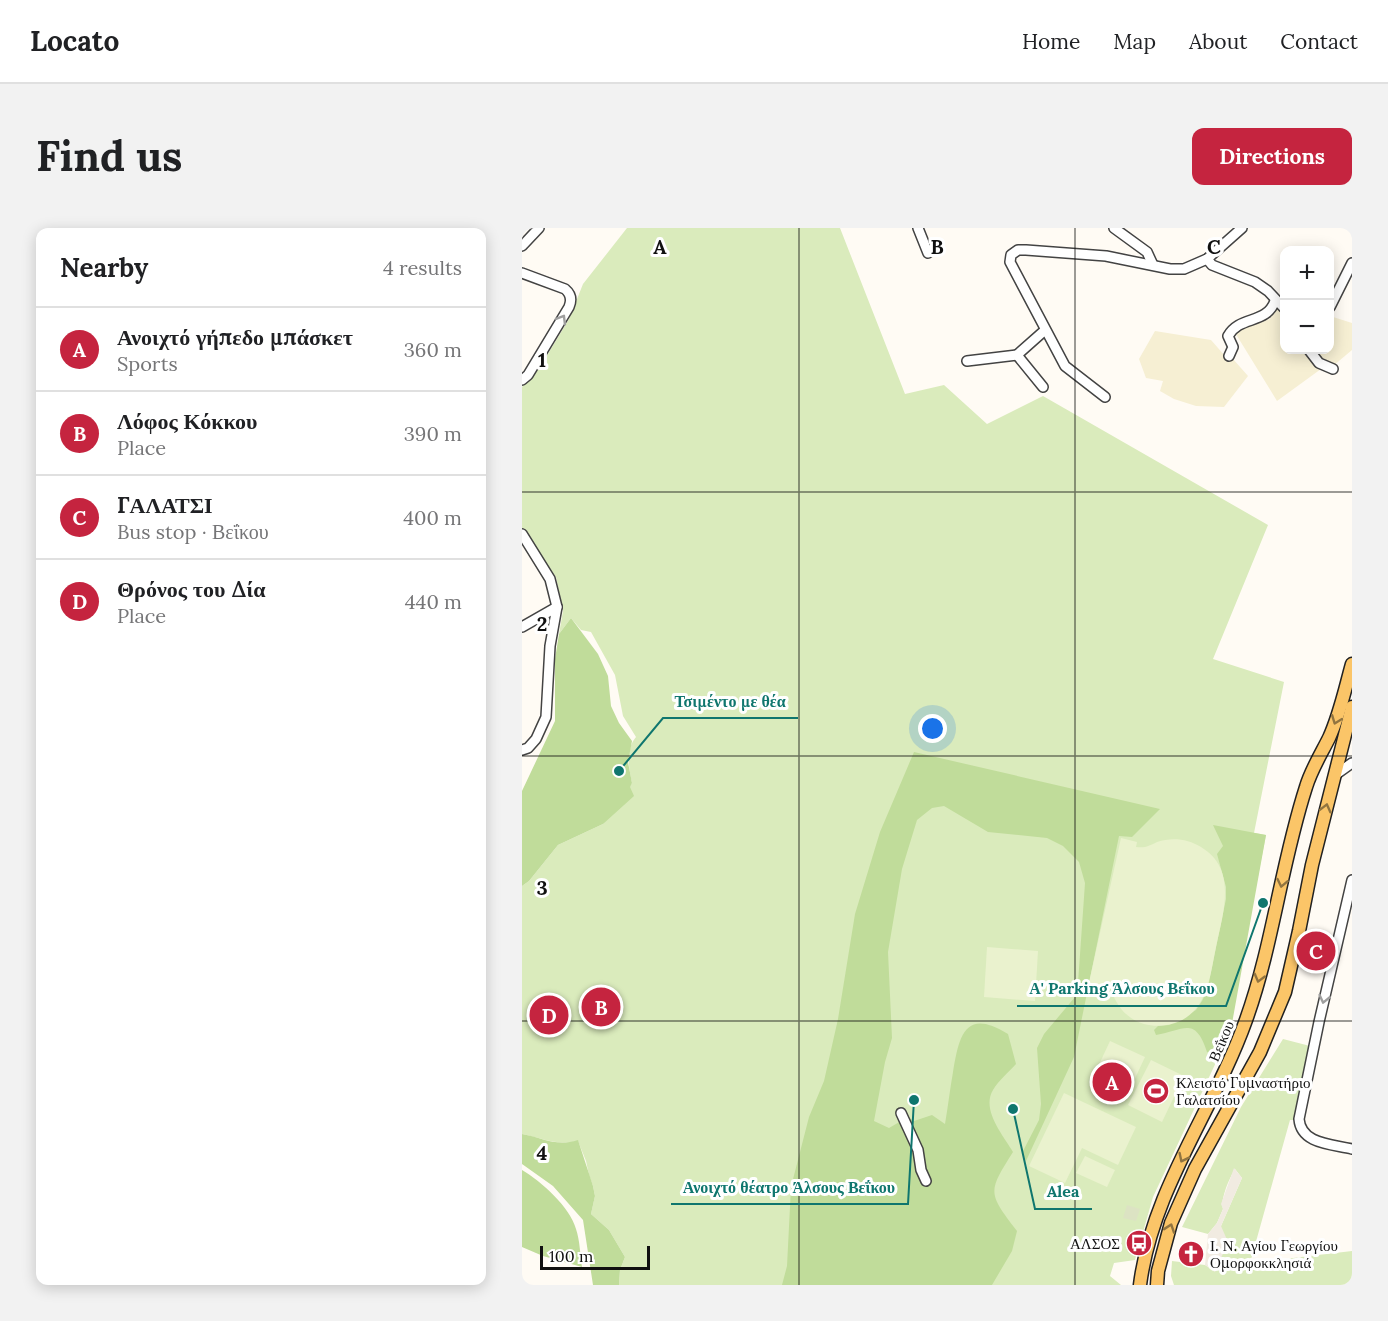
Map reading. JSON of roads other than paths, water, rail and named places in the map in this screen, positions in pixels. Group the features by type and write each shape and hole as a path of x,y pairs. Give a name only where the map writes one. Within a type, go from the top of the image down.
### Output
{"main road":[{"name":"Βεΐκου","path":"1141,1284 1146,1247 1156,1216 1246,1022 1274,922 1306,786 1337,719 1352,664"},
{"path":"1156,1285 1171,1223 1195,1169 1260,1052 1285,992 1312,865 1335,775 1349,739 1352,707"}],"street":[{"path":"522,246 539,228"},
{"path":"918,228 928,253"},
{"path":"1114,228 1147,252 1153,265"},
{"path":"1105,397 1072,374 1065,366 1044,331 1010,262 1011,255 1014,252 1026,250 1106,256 1170,269 1184,269 1207,259 1242,228"},
{"path":"1207,259 1212,265 1255,282 1268,291 1280,304"},
{"path":"1333,300 1352,263"},
{"path":"522,273 567,291 570,306 528,375 522,380"},
{"path":"1229,356 1233,347 1228,336 1231,330 1266,315 1272,309 1275,300"},
{"path":"967,361 1017,355 1044,331"},
{"path":"1312,354 1323,367 1333,369"},
{"path":"1017,355 1043,387"},
{"path":"522,534 550,579 557,607 550,646 546,717 533,744 522,750"},
{"path":"522,627 557,607"},
{"path":"1335,775 1352,763"},
{"path":"1352,880 1299,1119 1304,1135 1311,1139 1352,1149"},
{"path":"901,1113 918,1150 921,1170 926,1180"},
{"path":"1141,1284 1156,1285"}],"place":[{"name":"Τσιμέντο με θέα","path":"619,771"},
{"name":"Α' Parking Άλσους Βεΐκου","path":"1263,903"},
{"name":"ΓΑΛΑΤΣΙ","path":"1316,951"},
{"name":"Λόφος Κόκκου","path":"601,1007"},
{"name":"Θρόνος του Δία","path":"549,1015"},
{"name":"Ανοιχτό γήπεδο μπάσκετ","path":"1112,1082"},
{"name":"Κλειστό Γυμναστήριο Γαλατσίου","path":"1156,1091"},
{"name":"Ανοιχτό θέατρο Άλσους Βεΐκου","path":"914,1100"},
{"name":"Alea","path":"1013,1109"},
{"name":"ΑΛΣΟΣ","path":"1139,1243"},
{"name":"Ι. Ν. Αγίου Γεωργίου Ομορφοκκλησιά","path":"1191,1254"}]}
